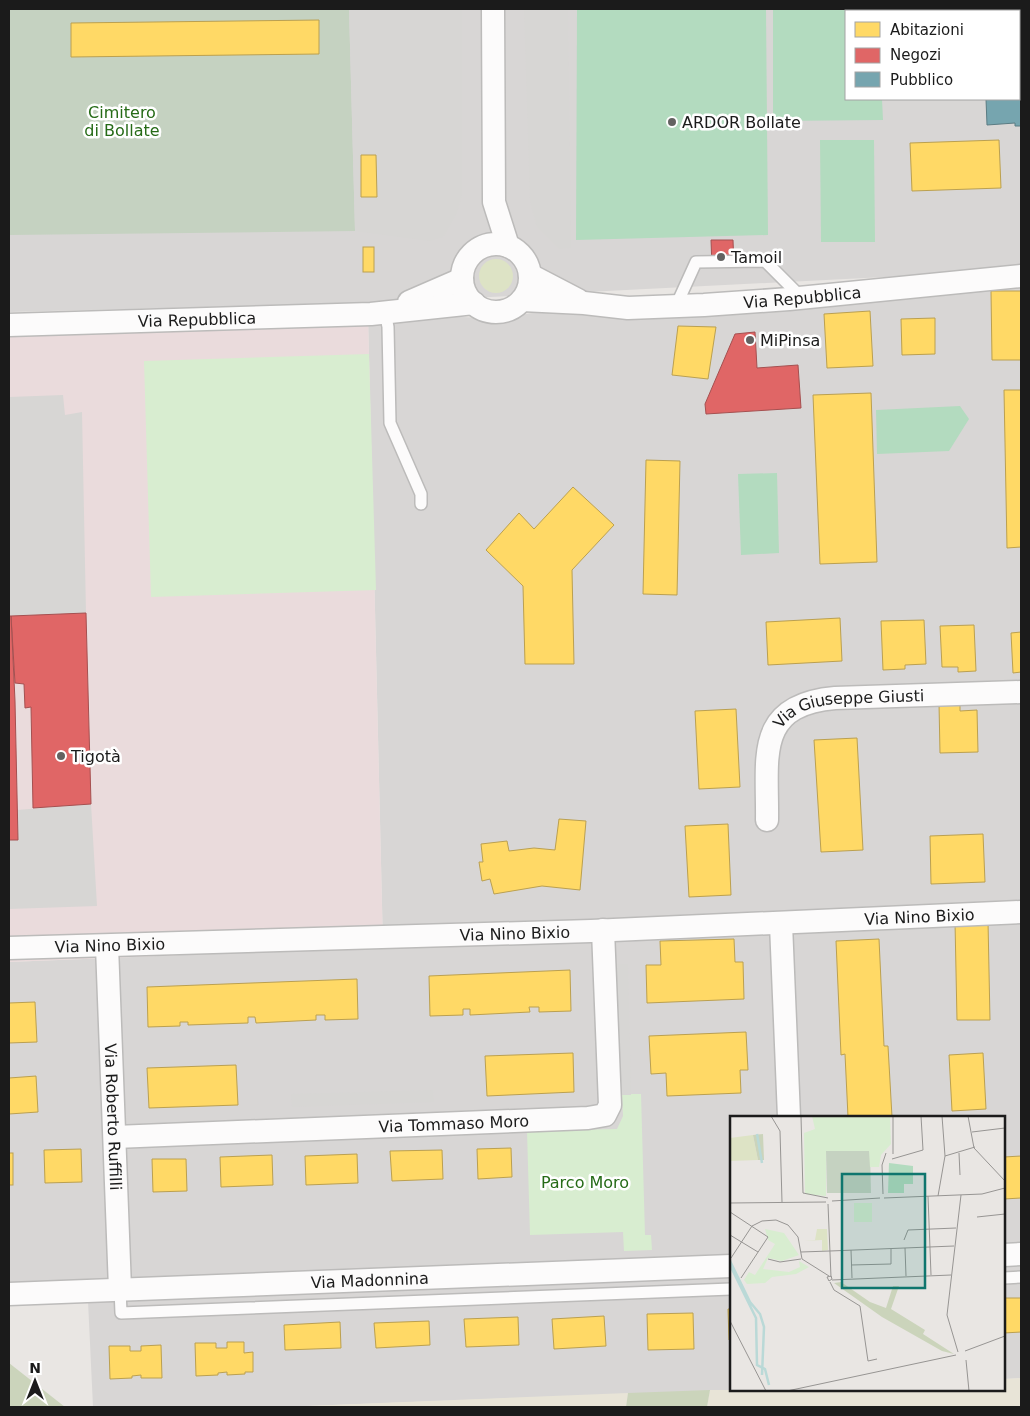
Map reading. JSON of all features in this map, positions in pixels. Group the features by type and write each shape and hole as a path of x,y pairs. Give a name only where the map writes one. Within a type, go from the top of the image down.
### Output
{"street":[{"path":"493,9 494,202 508,246"},
{"path":"479,248 494,202"},
{"path":"488,245 508,246 523,257 530,275 527,293 514,307 493,312 474,304 464,288 462,279 466,261 479,248 488,245"},
{"name":"Via Repubblica","path":"530,275 584,303"},
{"name":"Via Repubblica","path":"522,300 584,303 628,308 676,306 802,298 1021,276"},
{"name":"Via Repubblica","path":"385,312 462,279"},
{"name":"Via Repubblica","path":"9,325 195,321 385,312 474,304"},
{"name":"Via Giuseppe Giusti","path":"768,820 771,736 777,723 798,707 815,700 835,698 1021,692"},
{"name":"Via Nino Bixio","path":"9,948 781,924 1021,912"},
{"path":"781,924 789,1116"},
{"name":"Via Tommaso Moro","path":"115,1137 588,1118 605,1115 610,1105 603,930"},
{"name":"Via Roberto Ruffilli","path":"107,946 120,1289"},
{"path":"1005,1255 1021,1254"},
{"name":"Via Madonnina","path":"9,1294 730,1266"}],"lane":[{"path":"676,306 696,262 764,261 802,298"},
{"path":"385,312 388,327 390,423 421,494 421,504"},
{"path":"1005,1278 1021,1277"},
{"path":"120,1289 121,1313 730,1288"}],"shaded area":[{"path":"9,9 1021,9 1021,270 370,303 9,312"},
{"path":"349,9 462,9 462,194 457,212 443,237 430,241 355,231"},
{"path":"524,9 568,9 571,248 559,249 537,227 530,201"},
{"path":"1021,280 1021,1378 1005,1379 1005,1116 730,1116 730,1390 282,1407 93,1407 88,1301 9,1305 9,962 383,947 368,315 407,314 500,319 563,307"},
{"path":"368,315 383,947 9,962 9,327"},
{"path":"63,395 65,415 82,412 86,613 9,616 9,397"},
{"path":"91,804 97,906 9,909 9,840 17,840 17,810"},
{"path":"617,964 628,964 631,1095 620,1095"},
{"path":"433,1090 434,1102 292,1107 291,1094"},
{"path":"1021,1378 1021,1407 707,1407 710,1390 1005,1391 1005,1379"},
{"path":"628,1393 626,1407 282,1407"}],"green space":[{"name":"Cimitero di Bollate","path":"9,9 349,9 355,231 9,235"},
{"name":"ARDOR Bollate","path":"577,9 766,9 768,235 576,240"},
{"name":"ARDOR Bollate","path":"773,9 881,9 845,10 845,100 882,100 883,120 773,121"},
{"path":"820,140 874,140 875,242 821,242"},
{"path":"496,259 503,260 508,264 512,269 512,283 508,288 503,292 496,293 489,292 484,288 480,283 479,276 480,269 484,264 489,260"},
{"path":"369,354 376,590 151,597 144,361"},
{"path":"960,406 969,419 949,451 877,454 876,410"},
{"path":"777,473 779,553 741,555 738,474"},
{"name":"Parco Moro","path":"622,1094 641,1094 645,1235 651,1235 652,1250 624,1251 623,1232 530,1235 527,1131 617,1129 623,1116"},
{"path":"9,1363 65,1407 9,1407"},
{"path":"710,1390 707,1407 626,1407 628,1393"}],"building: Abitazioni":[{"path":"319,20 319,54 71,57 71,23"},
{"path":"999,140 1001,188 912,191 910,143"},
{"path":"361,155 376,155 377,197 361,197"},
{"path":"363,247 374,247 374,272 363,272"},
{"path":"991,291 1021,291 1021,360 992,360"},
{"path":"870,311 873,366 827,368 824,314"},
{"path":"935,318 935,354 902,355 901,319"},
{"path":"678,326 716,327 708,379 672,375"},
{"path":"1004,390 1021,390 1021,547 1007,548"},
{"path":"871,393 877,562 820,564 813,395"},
{"path":"646,460 680,461 677,595 643,594"},
{"path":"573,487 614,525 572,570 574,664 525,664 523,586 486,550 519,513 534,529"},
{"path":"840,618 842,661 768,665 766,622"},
{"path":"924,620 926,664 905,665 905,669 883,670 881,621"},
{"path":"974,625 976,671 958,672 958,667 942,667 940,626"},
{"path":"1021,632 1021,672 1013,673 1011,633"},
{"path":"939,704 960,704 960,711 977,710 978,752 940,753"},
{"path":"736,709 740,787 699,789 695,711"},
{"path":"857,738 863,850 821,852 814,740"},
{"path":"559,819 586,821 580,890 542,886 494,894 490,879 482,881 479,862 483,862 481,844 507,841 509,851 534,848 555,850"},
{"path":"728,824 731,895 689,897 685,826"},
{"path":"983,834 985,882 931,884 930,836"},
{"path":"988,921 990,1020 957,1020 955,922"},
{"path":"734,939 735,962 743,962 744,999 647,1003 646,965 661,965 660,941"},
{"path":"879,939 884,1046 888,1046 892,1116 848,1116 845,1054 841,1055 836,941"},
{"path":"570,970 571,1011 539,1012 539,1007 529,1007 530,1012 470,1015 470,1009 463,1009 463,1015 430,1016 429,976"},
{"path":"357,979 358,1019 325,1020 325,1015 316,1015 316,1020 256,1023 255,1017 248,1017 248,1023 188,1025 188,1022 180,1022 180,1026 148,1027 147,987"},
{"path":"35,1002 37,1042 9,1043 9,1003"},
{"path":"746,1032 748,1070 740,1070 741,1093 667,1096 666,1073 651,1074 649,1036"},
{"path":"573,1053 574,1092 487,1096 485,1056"},
{"path":"983,1053 986,1109 952,1111 949,1055"},
{"path":"236,1065 238,1105 149,1108 147,1068"},
{"path":"36,1076 38,1112 9,1114 9,1078"},
{"path":"511,1148 512,1177 478,1179 477,1149"},
{"path":"81,1149 82,1182 45,1183 44,1150"},
{"path":"442,1150 443,1179 392,1181 390,1151"},
{"path":"9,1153 13,1153 13,1185 9,1185"},
{"path":"357,1154 358,1183 306,1185 305,1156"},
{"path":"272,1155 273,1185 221,1187 220,1157"},
{"path":"1021,1156 1021,1198 1005,1199 1005,1157"},
{"path":"152,1159 186,1159 187,1191 153,1192"},
{"path":"1005,1298 1021,1298 1021,1332 1005,1333"},
{"path":"728,1309 730,1309 730,1340"},
{"path":"693,1313 694,1349 648,1350 647,1314"},
{"path":"604,1316 606,1346 554,1349 552,1319"},
{"path":"518,1317 519,1345 466,1347 464,1319"},
{"path":"429,1321 430,1345 376,1348 374,1323"},
{"path":"340,1322 341,1348 285,1350 284,1325"},
{"path":"227,1342 244,1342 244,1353 253,1352 253,1372 227,1375 227,1372 218,1373 218,1375 196,1376 195,1343 216,1343 216,1348 227,1348"},
{"path":"161,1345 162,1378 141,1378 141,1375 132,1376 132,1378 110,1379 109,1346 130,1346 130,1351 141,1351 141,1346"}],"building: Negozi":[{"path":"711,240 733,240 734,266 712,267"},
{"path":"755,332 757,368 798,365 801,408 706,414 705,404 735,334"},
{"name":"Tigotà","path":"86,613 91,804 33,808 31,707 25,708 24,684 15,683 11,616"},
{"path":"9,616 11,616 15,701 18,840 9,840"}],"building: Pubblico":[{"path":"1021,9 1021,126 1015,126 1015,123 987,125 986,100 1020,100 1020,10 963,10"}],"place":[{"name":"ARDOR Bollate","path":"672,122"},
{"name":"Tamoil","path":"721,257"},
{"name":"MiPinsa","path":"750,340"},
{"name":"Tigotà","path":"61,756"}]}
